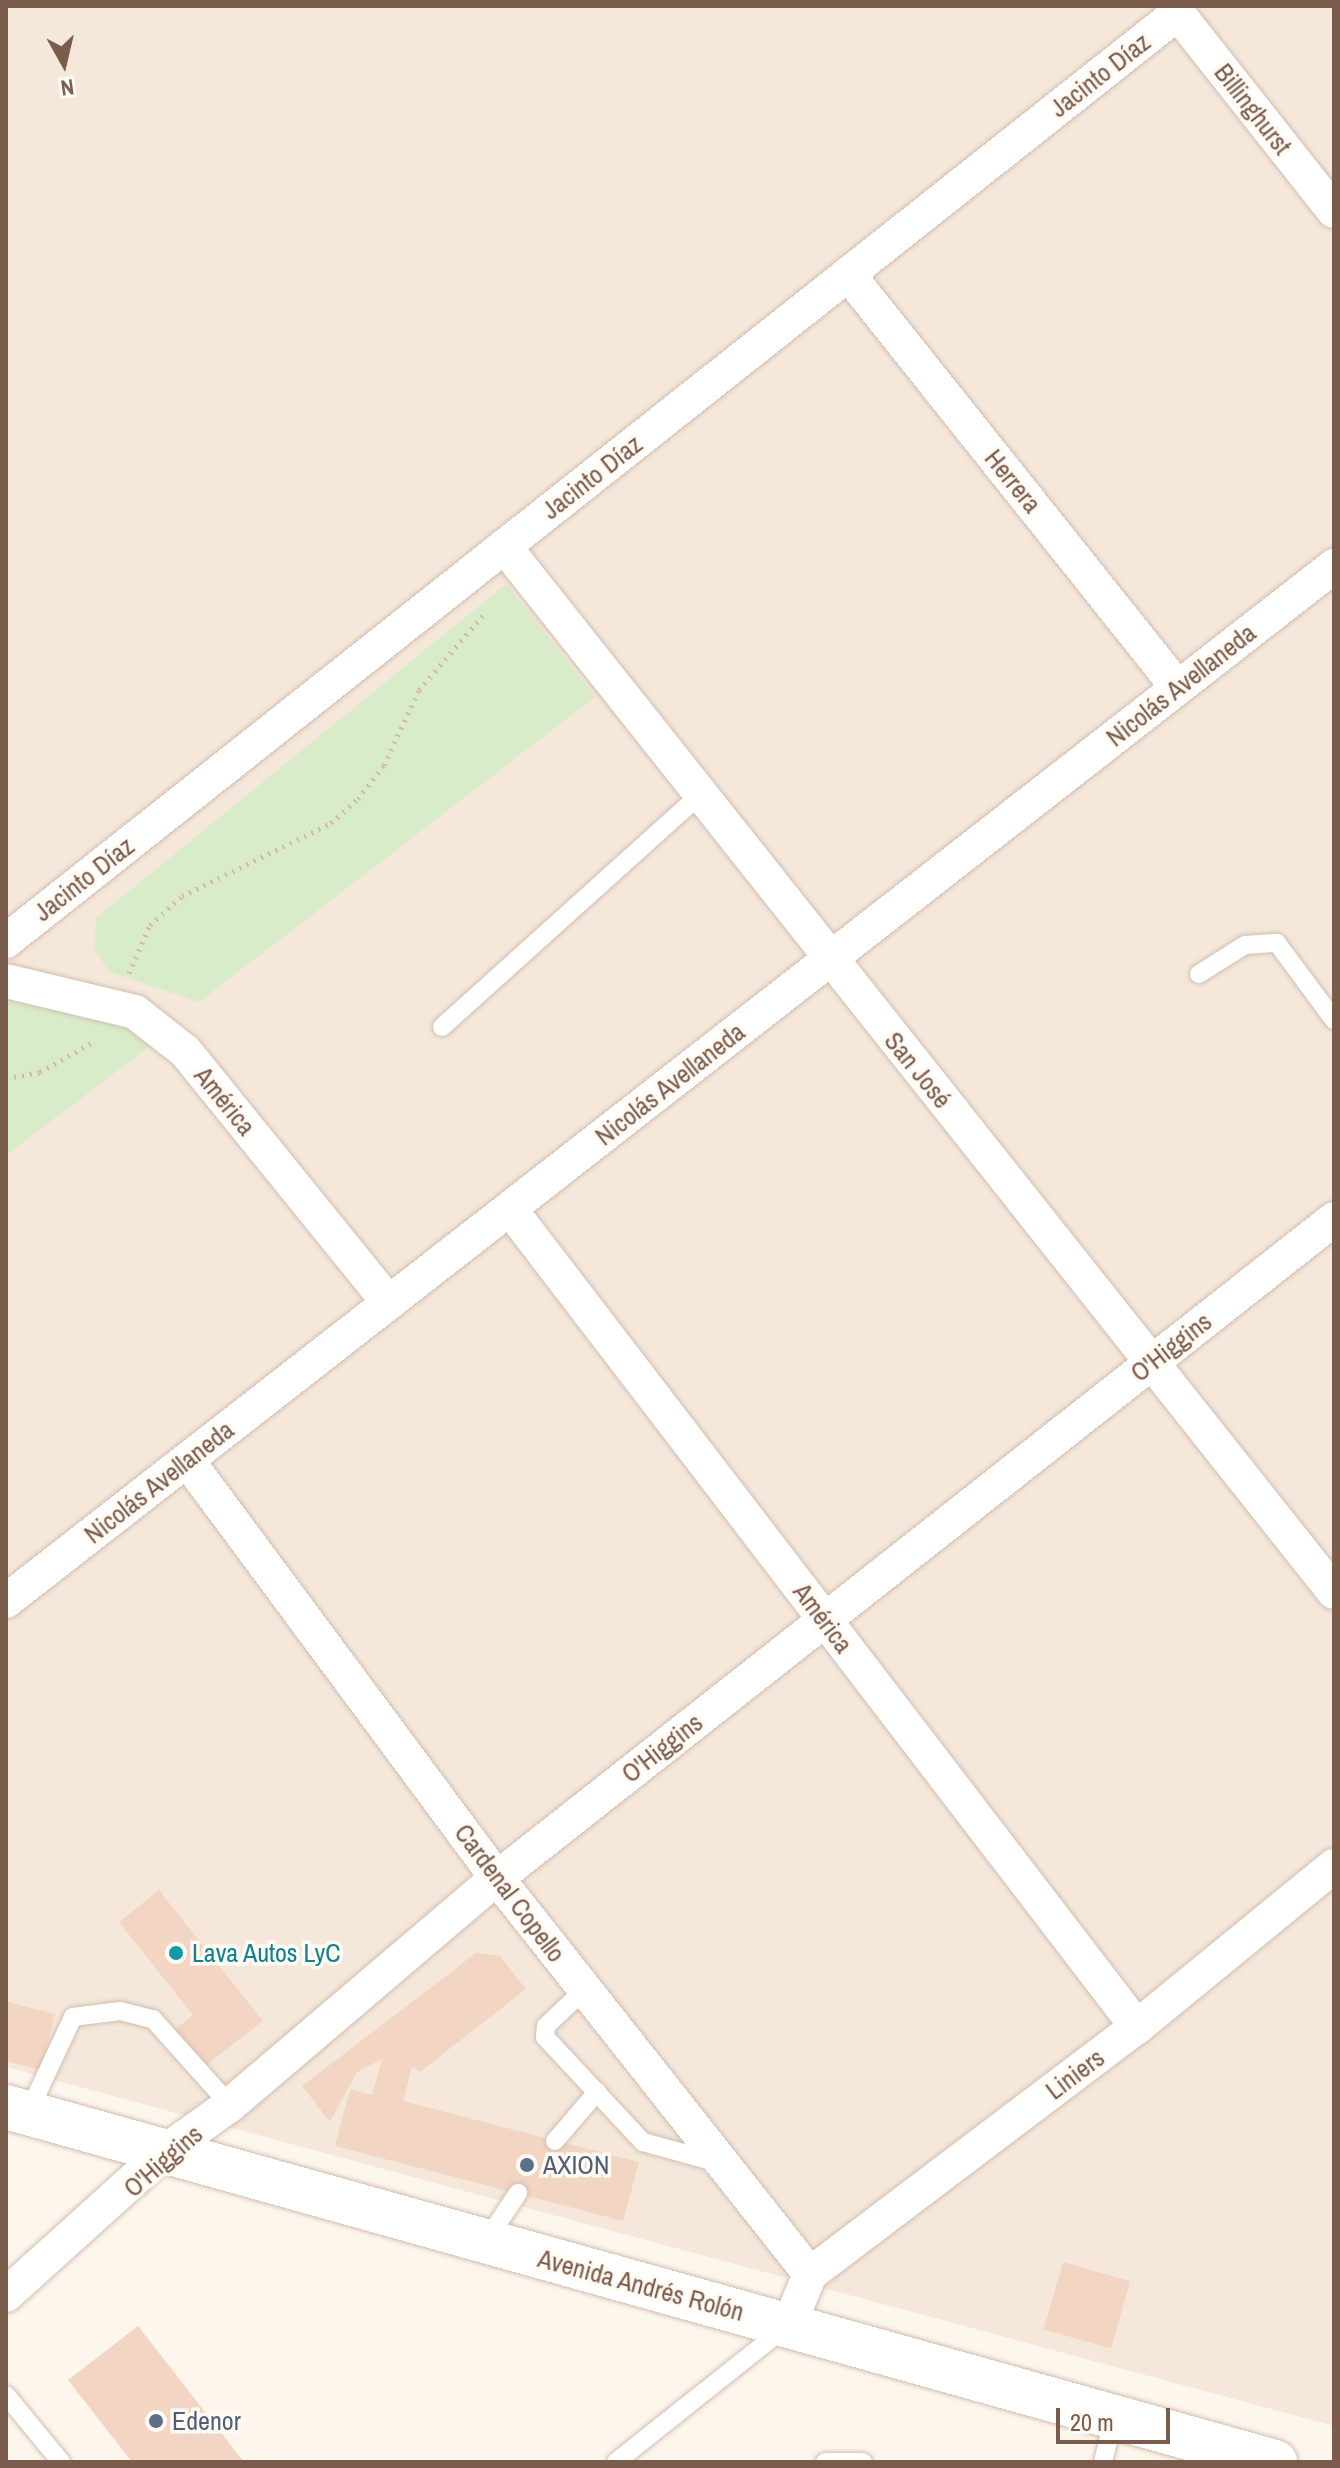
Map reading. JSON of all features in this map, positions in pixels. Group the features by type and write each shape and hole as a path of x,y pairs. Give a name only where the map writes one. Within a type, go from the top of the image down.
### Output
{"main road":[{"name":"Avenida Andrés Rolón","path":"17,2110 1275,2462"}],"street":[{"name":"Billinghurst","path":"1175,9 1334,211"},
{"name":"Jacinto Díaz","path":"6,941 514,559 848,274 1175,9"},
{"name":"Herrera","path":"848,274 1178,688"},
{"name":"San José","path":"514,559 1334,1592"},
{"name":"Nicolás Avellaneda","path":"6,1601 1334,566"},
{"name":"América","path":"6,981 120,1008 185,1051 389,1303"},
{"name":"América","path":"510,1209 1137,2027"},
{"name":"O'Higgins","path":"6,2295 164,2152 230,2105 497,1878 1334,1219"},
{"name":"Cardenal Copello","path":"187,1460 497,1878 719,2163 810,2274"},
{"name":"Liniers","path":"810,2274 1137,2027 1334,1866"},
{"path":"789,2325 810,2274"}],"lane":[{"path":"442,1027 700,795"},
{"path":"1199,974 1245,945 1277,943 1334,1020"},
{"path":"584,1990 546,2026 545,2037 659,2152 719,2163"},
{"path":"17,2110 73,2017 120,2011 153,2019 230,2105"},
{"path":"555,2141 597,2092"},
{"path":"484,2243 518,2193"},
{"path":"616,2462 789,2325"},
{"path":"6,2395 61,2462"},
{"path":"1103,2462 1114,2417"},
{"path":"825,2462 863,2462"}],"path":[{"path":"6,1078 77,1055 120,1008 150,925 219,872 331,823 358,799 448,650 514,559"}],"shaded area":[{"path":"6,6 1334,6 1334,2426 6,2067"}],"green space":[{"path":"506,584 595,697 199,1002 110,972 94,950 96,918"},
{"path":"6,1000 64,1007 137,1030 149,1047 6,1155"}],"building":[{"name":"Lava Autos LyC","path":"159,1890 263,2021 201,2069 171,2032 193,2015 119,1922"},
{"path":"476,1953 500,1956 526,1989 420,2072 412,2067 403,2101 639,2162 623,2221 335,2146 350,2089 372,2095 382,2059 357,2072 330,2122 302,2086"},
{"path":"8,2002 55,2014 41,2070 6,2061"},
{"path":"1063,2262 1130,2281 1111,2349 1044,2329"},
{"name":"Edenor","path":"138,2326 244,2462 132,2462 68,2380"}],"place":[{"name":"Lava Autos LyC","path":"176,1953"},
{"name":"AXION","path":"527,2165"},
{"name":"Edenor","path":"156,2421"}]}
